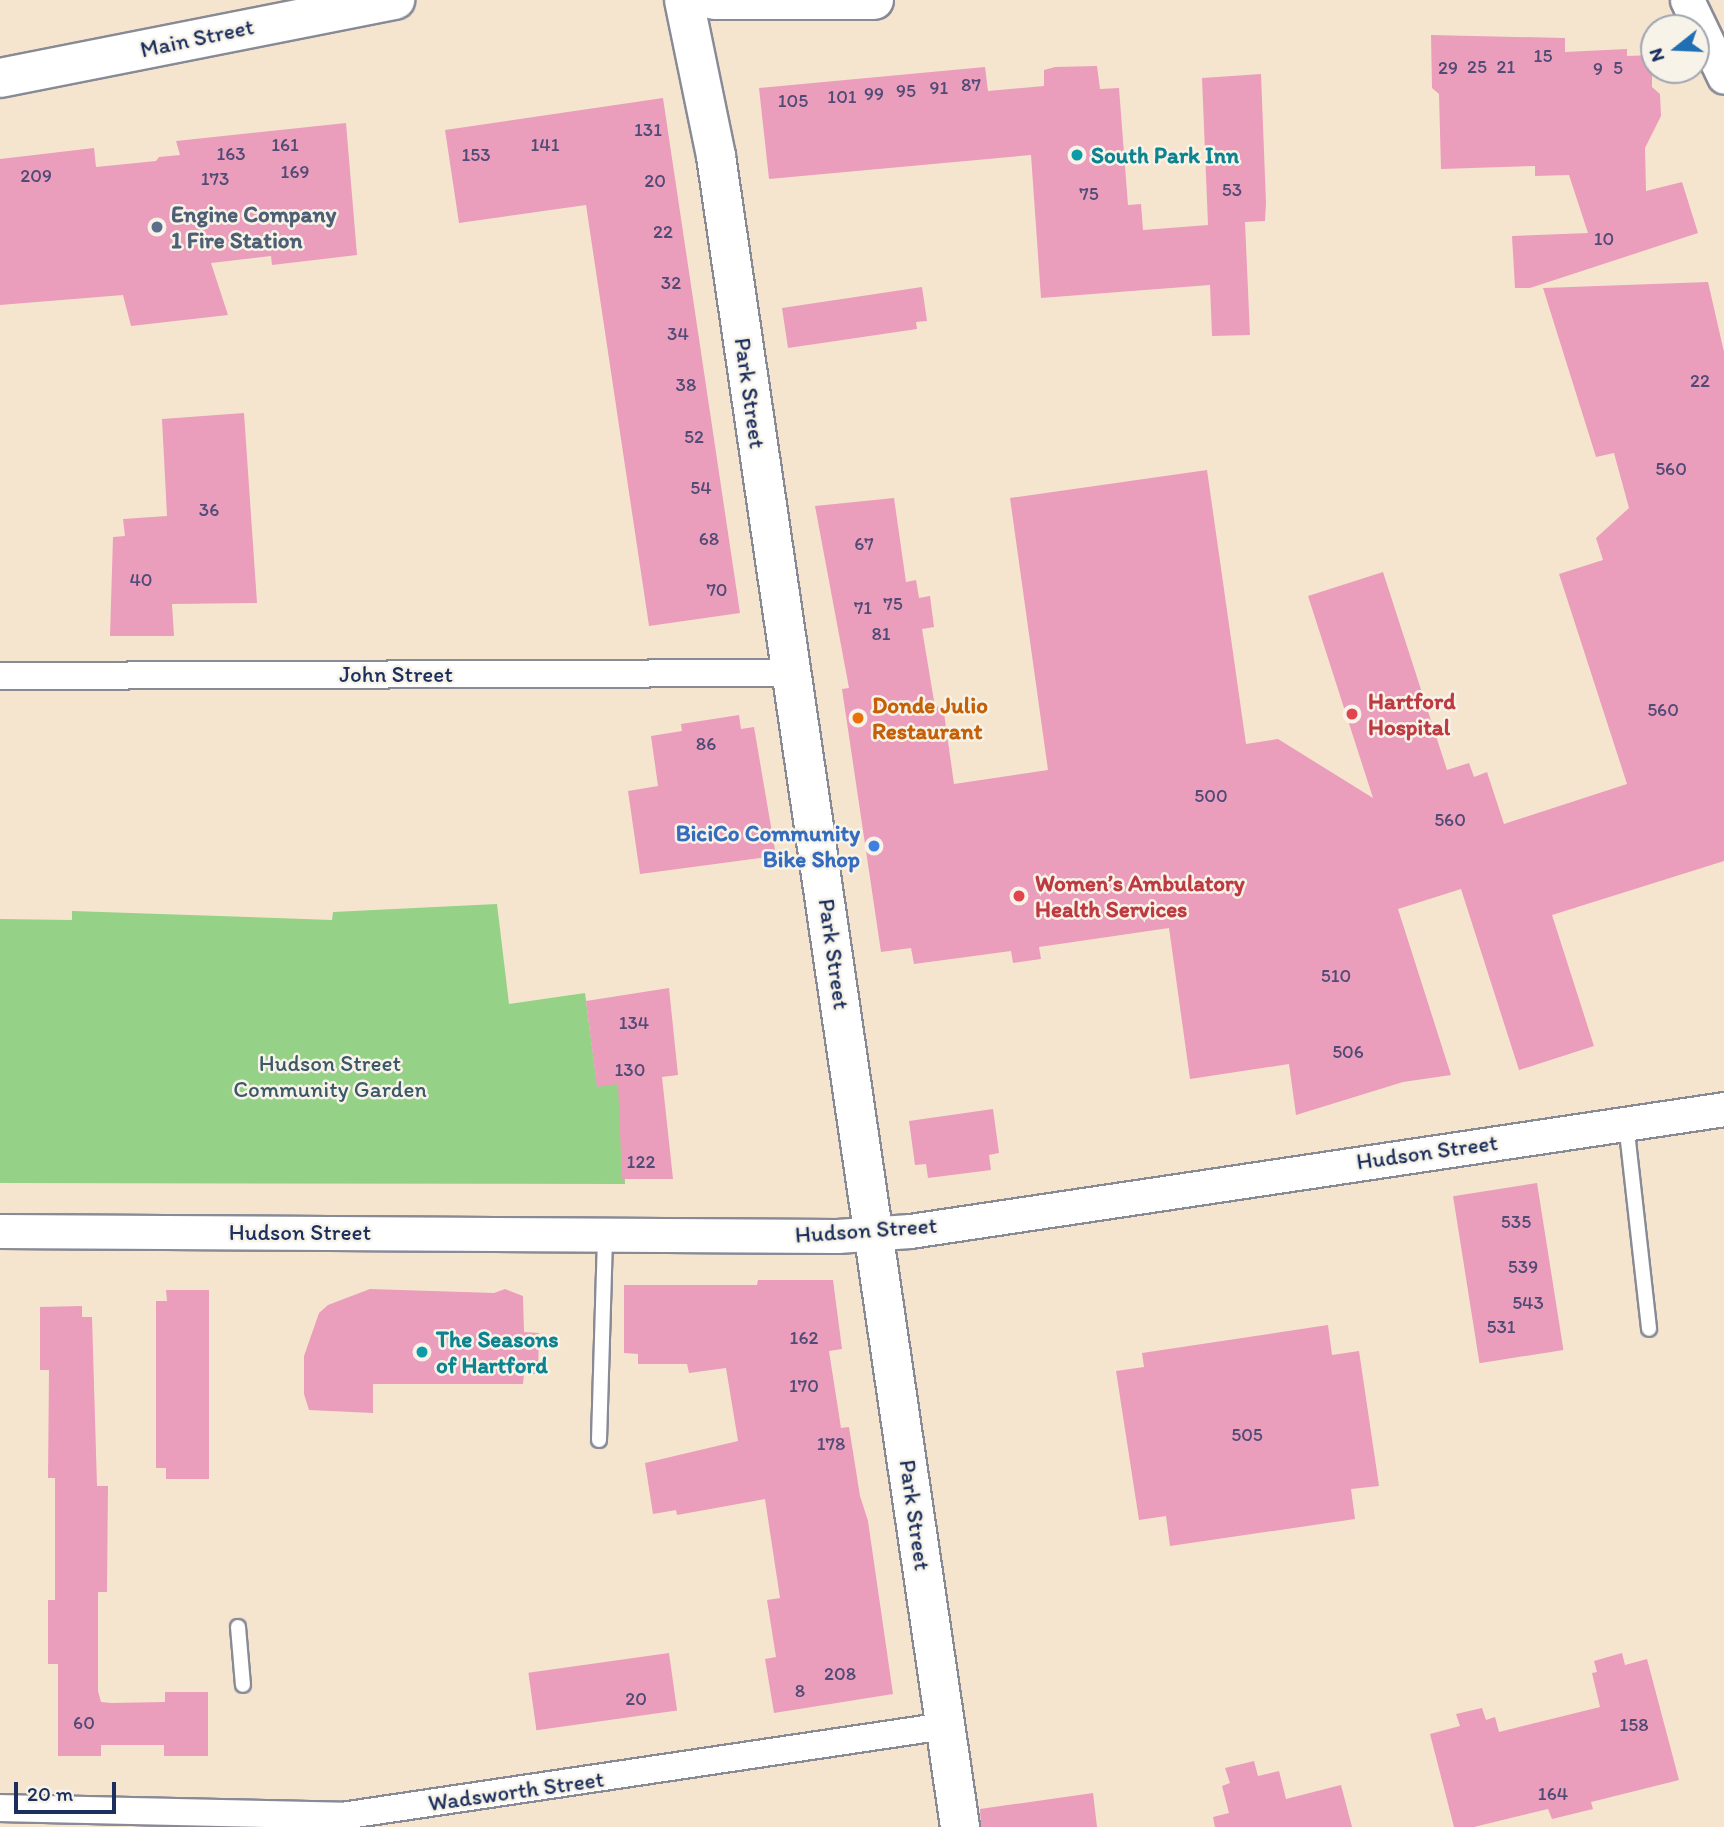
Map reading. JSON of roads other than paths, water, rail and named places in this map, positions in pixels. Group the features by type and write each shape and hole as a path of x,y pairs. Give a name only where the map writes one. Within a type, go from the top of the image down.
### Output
{"main road":[{"name":"Main Street","path":"0,78 395,0"},
{"name":"Park Street","path":"684,0 714,142 876,1233 960,1827"},
{"path":"714,0 874,0"}],"street":[{"path":"1687,0 1724,77"},
{"name":"John Street","path":"0,676 792,673"},
{"name":"Hudson Street","path":"0,1231 876,1233 1724,1109"},
{"name":"Wadsworth Street","path":"0,1808 342,1816 945,1726"}],"lane":[{"path":"1626,1123 1649,1328"},
{"path":"599,1440 605,1234"},
{"path":"238,1627 243,1685"}],"place":[{"name":"South Park Inn","path":"1077,155"},
{"name":"Engine Company 1 Fire Station","path":"157,227"},
{"name":"Hartford Hospital","path":"1352,714"},
{"name":"Donde Julio Restaurant","path":"858,718"},
{"name":"BiciCo Community Bike Shop","path":"874,846"},
{"name":"Women’s Ambulatory Health Services","path":"1019,896"},
{"name":"The Seasons of Hartford","path":"422,1352"}],"park label":[{"name":"Hudson Street Community Garden","path":"330,1076"}]}
